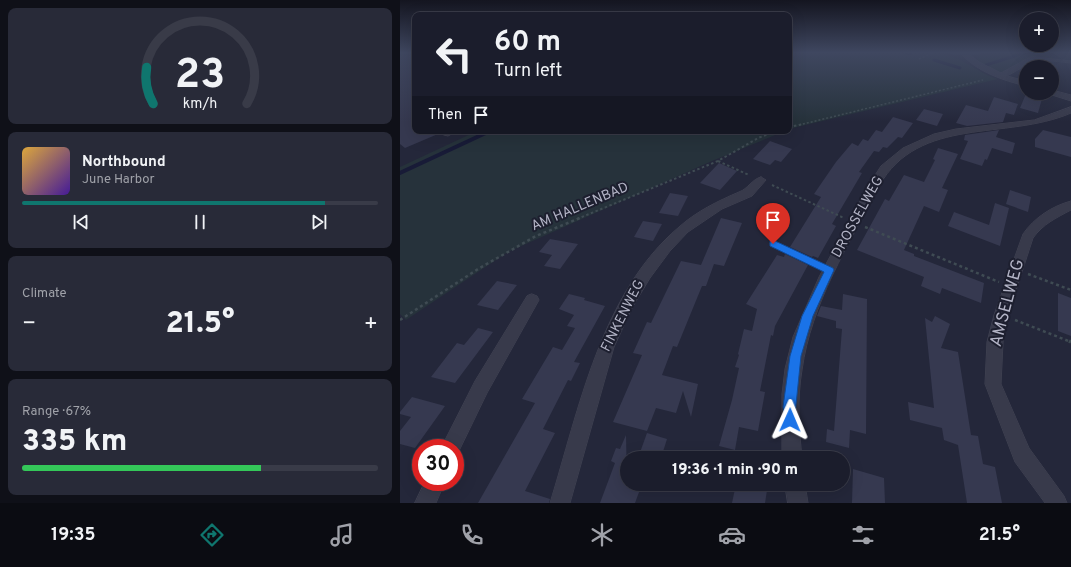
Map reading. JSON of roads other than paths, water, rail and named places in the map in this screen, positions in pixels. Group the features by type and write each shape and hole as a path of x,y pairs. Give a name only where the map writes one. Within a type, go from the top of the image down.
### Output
{"street":[{"path":"1000,76 1019,82"},
{"path":"1059,94 1071,98"},
{"name":"DROSSELWEG","path":"792,451 789,407 796,356 808,316 855,222 888,165 902,153 918,143 942,135 1032,123 1061,115 1071,110"},
{"name":"FINKENWEG","path":"560,503 606,347 630,298 645,274 661,253 684,229 718,206 748,193 761,180"},
{"name":"AMSELWEG","path":"1057,503 1022,455 993,384 995,342 1001,315 1027,237 1035,226 1046,218 1071,205"},
{"path":"455,439 481,387 532,300"},
{"path":"425,503 431,491"},
{"path":"796,491 798,503"}],"lane":[{"path":"773,244 830,270"}],"waterway":[{"path":"400,173 484,134"}]}
